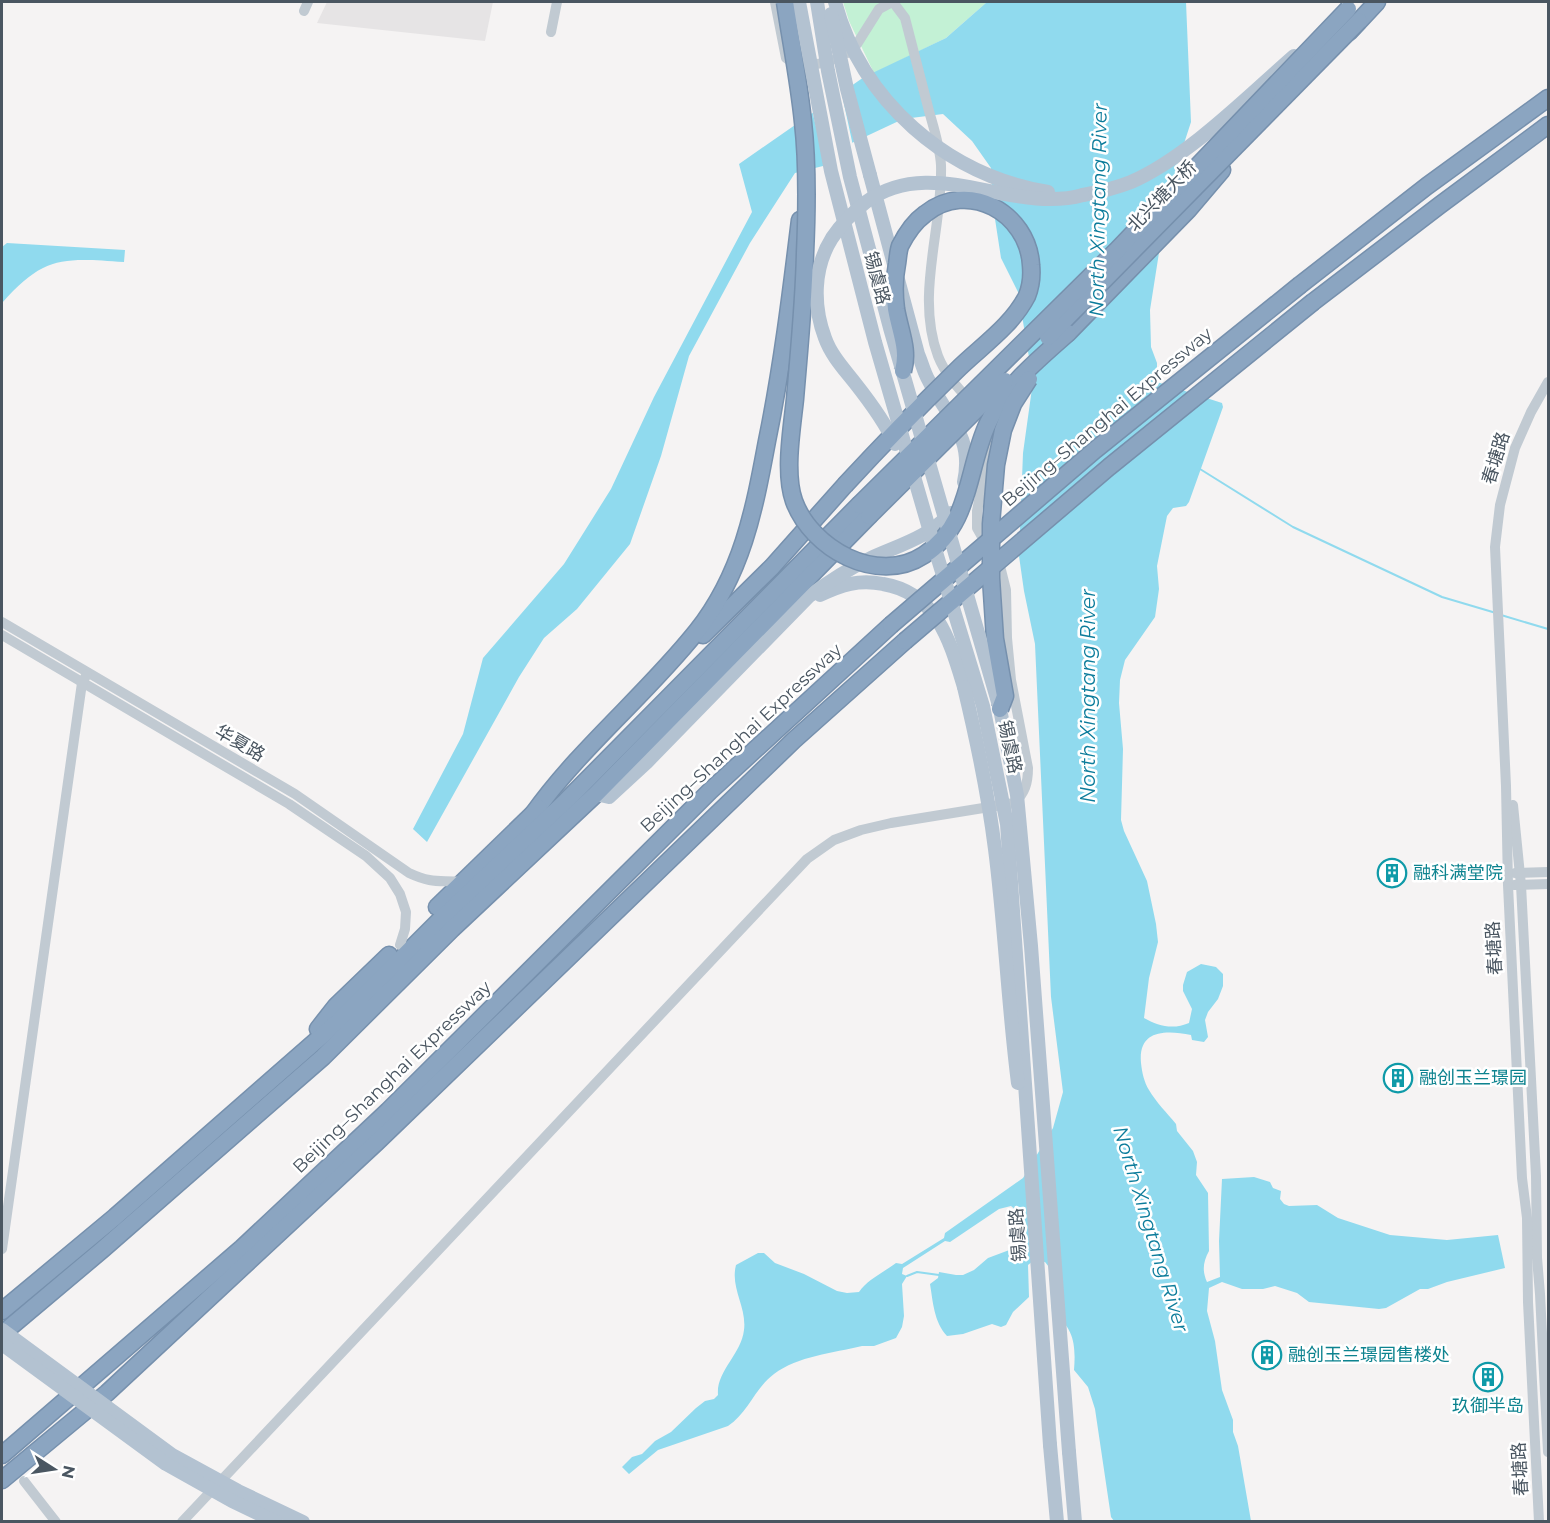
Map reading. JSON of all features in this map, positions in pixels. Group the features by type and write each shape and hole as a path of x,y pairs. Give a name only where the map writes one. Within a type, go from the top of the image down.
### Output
{"highway":[{"path":"785,2 803,122 807,193 805,266 789,469 793,500 804,522 818,539 841,555 863,563 887,565 908,563 924,555 952,529 963,508 988,423 1004,394 1068,333 1188,210 1354,10"},
{"name":"北兴塘大桥","path":"864,510 1137,249 1354,10 1377,2"},
{"name":"Beijing–Shanghai Expressway","path":"2,1455 251,1240 388,1111 710,792 891,625 1095,450 1300,285 1427,186 1548,98"},
{"name":"Beijing–Shanghai Expressway","path":"2,1480 133,1369 377,1142 794,740 905,641 1109,467 1313,302 1548,125"},
{"path":"532,814 591,744 698,630 725,589 743,549 757,495 779,382 806,174"},
{"path":"633,700 670,669 772,567 845,485 957,370 1010,322 1028,293 1032,276 1031,256 1025,239 1015,222 998,209 980,202 962,200 943,204 926,213 910,229 899,249 894,279 896,307 907,356 903,371"},
{"path":"1000,709 1005,696 995,639 991,578 991,524 996,465 1003,429 1013,404 1030,378 1068,333"},
{"path":"2,1311 115,1217 341,1019 442,918 566,801 642,723 864,510"},
{"path":"2,1332 103,1249 323,1057 452,929 596,794 864,510"},
{"path":"289,1064 336,1006 532,814 629,725 642,723"}],"main road":[{"name":"锡虞路","path":"799,2 831,171 875,342 983,706 1007,824 1057,1521"},
{"name":"锡虞路","path":"817,2 828,71 850,177 1000,709 1017,795 1076,1521"},
{"path":"596,794 609,797 647,762 808,597 836,576 872,558 917,540 938,527 952,512 961,495 966,474 965,453 960,432 929,381 918,354 847,89 829,2"},
{"path":"835,2 848,39 872,83 890,106 939,149 963,163 1010,183 1044,191 1083,195"},
{"path":"918,492 881,418 838,361 826,341 818,317 816,295 819,271 826,248 837,230 852,213 887,189 908,183 953,184 1031,198 1068,199 1131,182 1164,164 1354,10"},
{"path":"802,604 834,589 860,582 892,585 905,589 918,597 940,624 949,642 964,687 985,782 995,849 1010,1015 1034,1196"},
{"path":"2,1332 172,1455 238,1491 303,1521"},
{"path":"2,1344 166,1464 232,1501 276,1521"}],"street":[{"path":"551,32 557,2"},
{"path":"182,1521 807,859 834,840 861,830 1014,803 1023,795 1028,781 1028,768 1011,680 1006,638 1006,590 1000,570 977,528 977,511 991,440 990,433 980,412 946,372 938,356 931,328 929,295 941,172 936,137 905,18 892,2 879,9 857,44 845,57 818,65 793,64 786,58 775,2"},
{"name":"春塘路","path":"1539,1521 1528,1302 1533,1257 1531,1218 1536,1176 1521,885 1514,873 1495,547 1504,489 1523,428 1548,382"},
{"name":"春塘路","path":"1499,603 1501,525 1507,490 1527,428 1548,389"},
{"name":"华夏路","path":"2,622 85,678 289,804 366,856 390,878 400,894 406,912 405,929 400,945"},
{"name":"华夏路","path":"2,635 295,794 409,873 424,880 439,883 462,882"},
{"path":"2,1249 85,678"},
{"path":"1514,873 1548,872"},
{"name":"春塘路","path":"1514,873 1508,885 1522,1178 1531,1218"},
{"path":"1508,885 1548,885"},
{"name":"春塘路","path":"1533,1257 1544,1278 1548,1452"},
{"path":"24,1481 56,1521"}],"shaded area":[{"path":"327,2 493,2 485,41 317,23"}],"green space":[{"path":"843,2 987,2 946,38 874,73 849,21"}],"water":[{"name":"North Xingtang River","path":"987,2 1186,2 1191,122 1176,168 1161,240 1150,310 1151,347 1157,363 1157,382 1222,403 1223,407 1189,502 1186,506 1173,508 1167,516 1157,566 1159,589 1155,617 1125,660 1120,680 1119,703 1123,749 1121,820 1147,881 1158,942 1149,978 1144,1018 1166,1026 1189,1023 1192,1009 1183,991 1187,972 1201,964 1216,967 1223,974 1223,986 1218,999 1205,1020 1208,1037 1204,1042 1192,1040 1191,1035 1163,1033 1149,1038 1141,1052 1142,1070 1147,1087 1176,1124 1177,1131 1193,1151 1197,1162 1196,1175 1208,1193 1209,1251 1204,1266 1207,1282 1220,1277 1222,1179 1254,1177 1270,1182 1273,1188 1281,1191 1280,1199 1284,1204 1289,1206 1317,1205 1338,1218 1390,1235 1447,1240 1498,1235 1505,1268 1428,1289 1420,1289 1386,1308 1379,1309 1309,1302 1297,1293 1275,1286 1263,1289 1242,1289 1222,1282 1209,1288 1207,1311 1215,1341 1222,1390 1233,1420 1233,1432 1238,1446 1251,1521 1114,1521 1111,1517 1095,1409 1088,1387 1074,1370 1074,1345 1069,1330 1052,1312 1049,1267 1045,1262 1033,1261 1028,1265 1029,1297 1013,1312 1006,1325 1001,1327 992,1324 963,1334 947,1336 935,1312 930,1284 938,1278 939,1272 963,1275 974,1270 988,1258 1012,1249 1020,1242 1022,1236 1018,1212 1011,1206 999,1209 950,1242 945,1241 903,1268 902,1274 907,1276 902,1284 904,1316 902,1327 896,1338 874,1346 862,1346 805,1359 783,1368 767,1380 741,1414 728,1426 658,1450 629,1474 622,1467 632,1457 642,1454 655,1441 671,1432 705,1401 714,1399 718,1395 721,1378 742,1339 744,1330 743,1313 735,1282 736,1265 758,1253 764,1253 775,1263 804,1274 837,1291 859,1292 871,1280 896,1263 902,1264 944,1238 945,1233 1023,1178 1053,1128 1063,1092 1051,997 1035,644 1019,556 1023,453 1033,381 1018,292 1001,258 993,206 991,168 972,141 943,114 903,119 839,149 823,166 795,173 750,243 689,356 661,456 630,544 577,609 544,638 519,677 427,842 413,829 463,734 483,658 564,564 611,489 654,397 752,212 739,164 864,77 946,38"},
{"path":"7,243 125,250 124,262 86,260 56,263 30,276 2,303 2,247"}],"pier":[{"path":"841,90 853,146 841,152 826,168 812,110"}],"waterway":[{"path":"1200,469 1293,527 1442,597 1496,613"},
{"path":"1501,615 1548,629"},
{"path":"907,1276 917,1272 939,1275"}],"place":[{"name":"融科满堂院","path":"1392,873"},
{"name":"融创玉兰璟园","path":"1398,1078"},
{"name":"融创玉兰璟园售楼处","path":"1267,1355"},
{"name":"玖御半岛","path":"1488,1377"}]}
